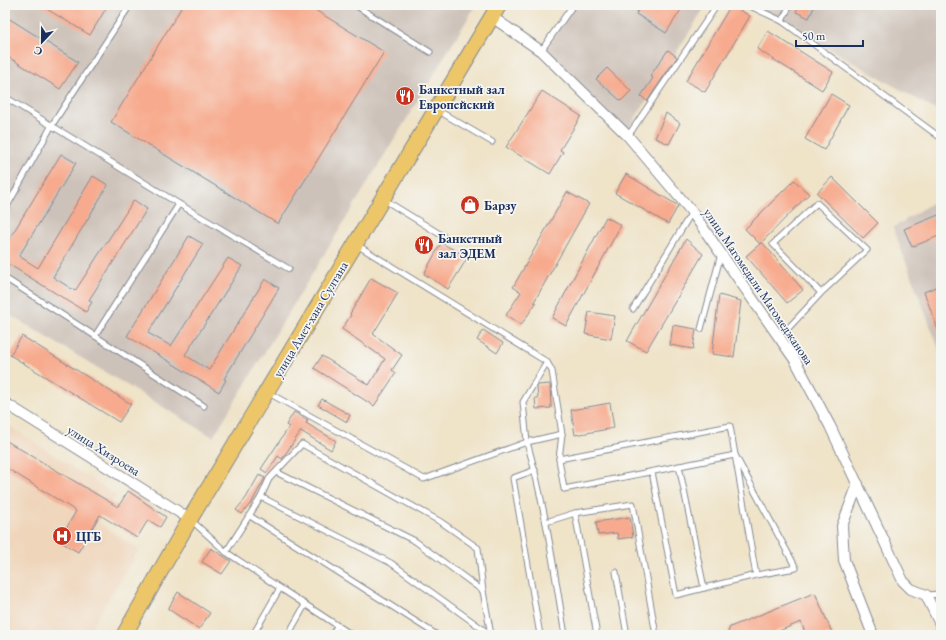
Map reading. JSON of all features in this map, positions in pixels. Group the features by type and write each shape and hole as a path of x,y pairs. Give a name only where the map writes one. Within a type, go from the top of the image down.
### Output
{"main road":[{"name":"улица Амет-хана Султана","path":"124,635 266,391 496,11"}],"street":[{"name":"улица Магомедали Магомеджановa","path":"496,11 541,51 628,136 692,212 780,337 802,373 858,484 903,581 911,588 926,595"},
{"name":"улица Хизроева","path":"5,403 190,520"},
{"path":"858,484 849,504 842,526 844,560 873,635"},
{"path":"926,595 941,626"}],"lane":[{"path":"5,210 52,126 130,5"},
{"path":"355,5 430,52"},
{"path":"541,51 573,5"},
{"path":"628,136 717,5"},
{"path":"748,5 782,21 941,138"},
{"path":"782,21 790,5"},
{"path":"5,97 179,204 289,269"},
{"path":"436,109 492,142"},
{"path":"382,199 443,236"},
{"path":"780,337 821,293 867,250 817,203 773,244 821,293"},
{"path":"95,336 179,204"},
{"path":"633,309 692,212"},
{"path":"355,244 547,362 552,371 562,434 559,459 564,489 735,455"},
{"path":"701,330 722,253"},
{"path":"5,278 204,406"},
{"path":"547,362 523,402 527,442 535,470 546,522 565,635"},
{"path":"266,391 424,480 527,442 562,434"},
{"path":"559,459 730,426 756,575"},
{"path":"226,552 250,516 269,479 302,444 441,522 478,548 483,592 491,635"},
{"path":"652,472 676,594 756,575 796,568 735,455"},
{"path":"679,466 704,588"},
{"path":"535,470 513,478 540,635"},
{"path":"276,472 415,541 483,592"},
{"path":"261,497 391,562 491,635"},
{"path":"546,522 575,513 633,504 656,635"},
{"path":"575,513 597,635"},
{"path":"250,516 437,635"},
{"path":"190,520 226,552 352,635"},
{"path":"616,572 626,635"},
{"path":"253,635 280,588"},
{"path":"926,595 941,594"},
{"path":"288,635 305,605"},
{"path":"332,635 337,626"}],"shaded area":[{"path":"5,5 476,5 213,437 5,312"},
{"path":"572,5 706,5 624,136 544,54"},
{"path":"753,5 941,5 941,113"},
{"path":"941,197 941,354 893,228"},
{"name":"ЦГБ","path":"5,423 116,495 99,523 139,550 86,635 5,635"}],"building":[{"path":"40,5 108,5 90,35"},
{"path":"183,5 307,5 384,52 278,224 111,122"},
{"path":"641,5 684,5 666,33 636,14"},
{"path":"731,5 750,16 705,92 686,81"},
{"path":"799,5 815,5 809,18 796,12"},
{"path":"5,16 78,62 60,89 5,55"},
{"path":"768,31 833,72 822,90 757,49"},
{"path":"668,50 677,57 647,101 641,96 653,78 650,76"},
{"path":"607,68 631,91 621,101 596,79"},
{"path":"542,91 581,116 560,150 563,152 550,174 506,147"},
{"path":"831,94 849,105 824,150 805,139"},
{"path":"666,113 680,123 669,144 655,138"},
{"path":"61,154 76,163 19,256 38,268 93,176 108,185 53,277 75,291 134,200 147,209 89,300 92,302 86,312 5,262 5,246"},
{"path":"626,174 678,206 668,224 615,193"},
{"path":"832,177 878,223 863,238 817,193"},
{"path":"794,180 809,194 760,244 745,229"},
{"path":"567,192 589,204 534,302 536,303 521,325 506,315 521,292 513,287"},
{"path":"941,214 941,235 912,247 904,229"},
{"path":"606,217 621,225 566,326 552,318"},
{"path":"189,236 203,244 148,333 171,346 228,258 242,266 185,355 209,370 265,279 279,288 224,379 226,380 219,392 127,336"},
{"path":"686,239 703,254 646,351 627,341"},
{"path":"762,242 803,290 787,303 746,256"},
{"path":"441,243 468,257 448,289 424,274"},
{"path":"371,278 398,293 373,334 402,355 392,370 396,373 374,406 314,368 322,356 369,385 385,359 342,329"},
{"path":"938,286 941,295 940,335 924,292"},
{"path":"719,295 741,301 734,357 712,354"},
{"path":"589,312 615,316 611,339 585,334"},
{"path":"673,325 696,329 693,349 670,345"},
{"path":"483,330 503,343 497,353 477,340"},
{"path":"22,336 131,404 119,422 10,355"},
{"path":"550,384 551,408 536,409 535,398 538,398 538,385"},
{"path":"322,399 350,415 347,422 318,405"},
{"path":"610,403 614,428 575,435 571,410"},
{"path":"294,412 308,420 306,423 336,441 331,450 301,431 282,459 278,456 267,473 261,469 289,427 286,425"},
{"path":"5,440 118,507 128,491 166,517 160,527 148,520 137,538 100,515 78,552 59,541 76,511 5,467"},
{"path":"259,475 265,478 251,504 242,514 236,510 246,498"},
{"path":"630,517 633,537 618,539 617,533 598,535 596,522"},
{"path":"211,548 231,561 222,574 202,562"},
{"path":"178,592 210,613 199,629 168,609"},
{"path":"814,593 833,635 806,635 801,622 769,635 729,635 728,632 730,627"}],"place":[{"name":"Банкетный зал Европейский","path":"405,96"},
{"name":"Барзу","path":"470,205"},
{"name":"Банкетный зал ЭДЕМ","path":"424,245"},
{"name":"ЦГБ","path":"62,536"}]}
